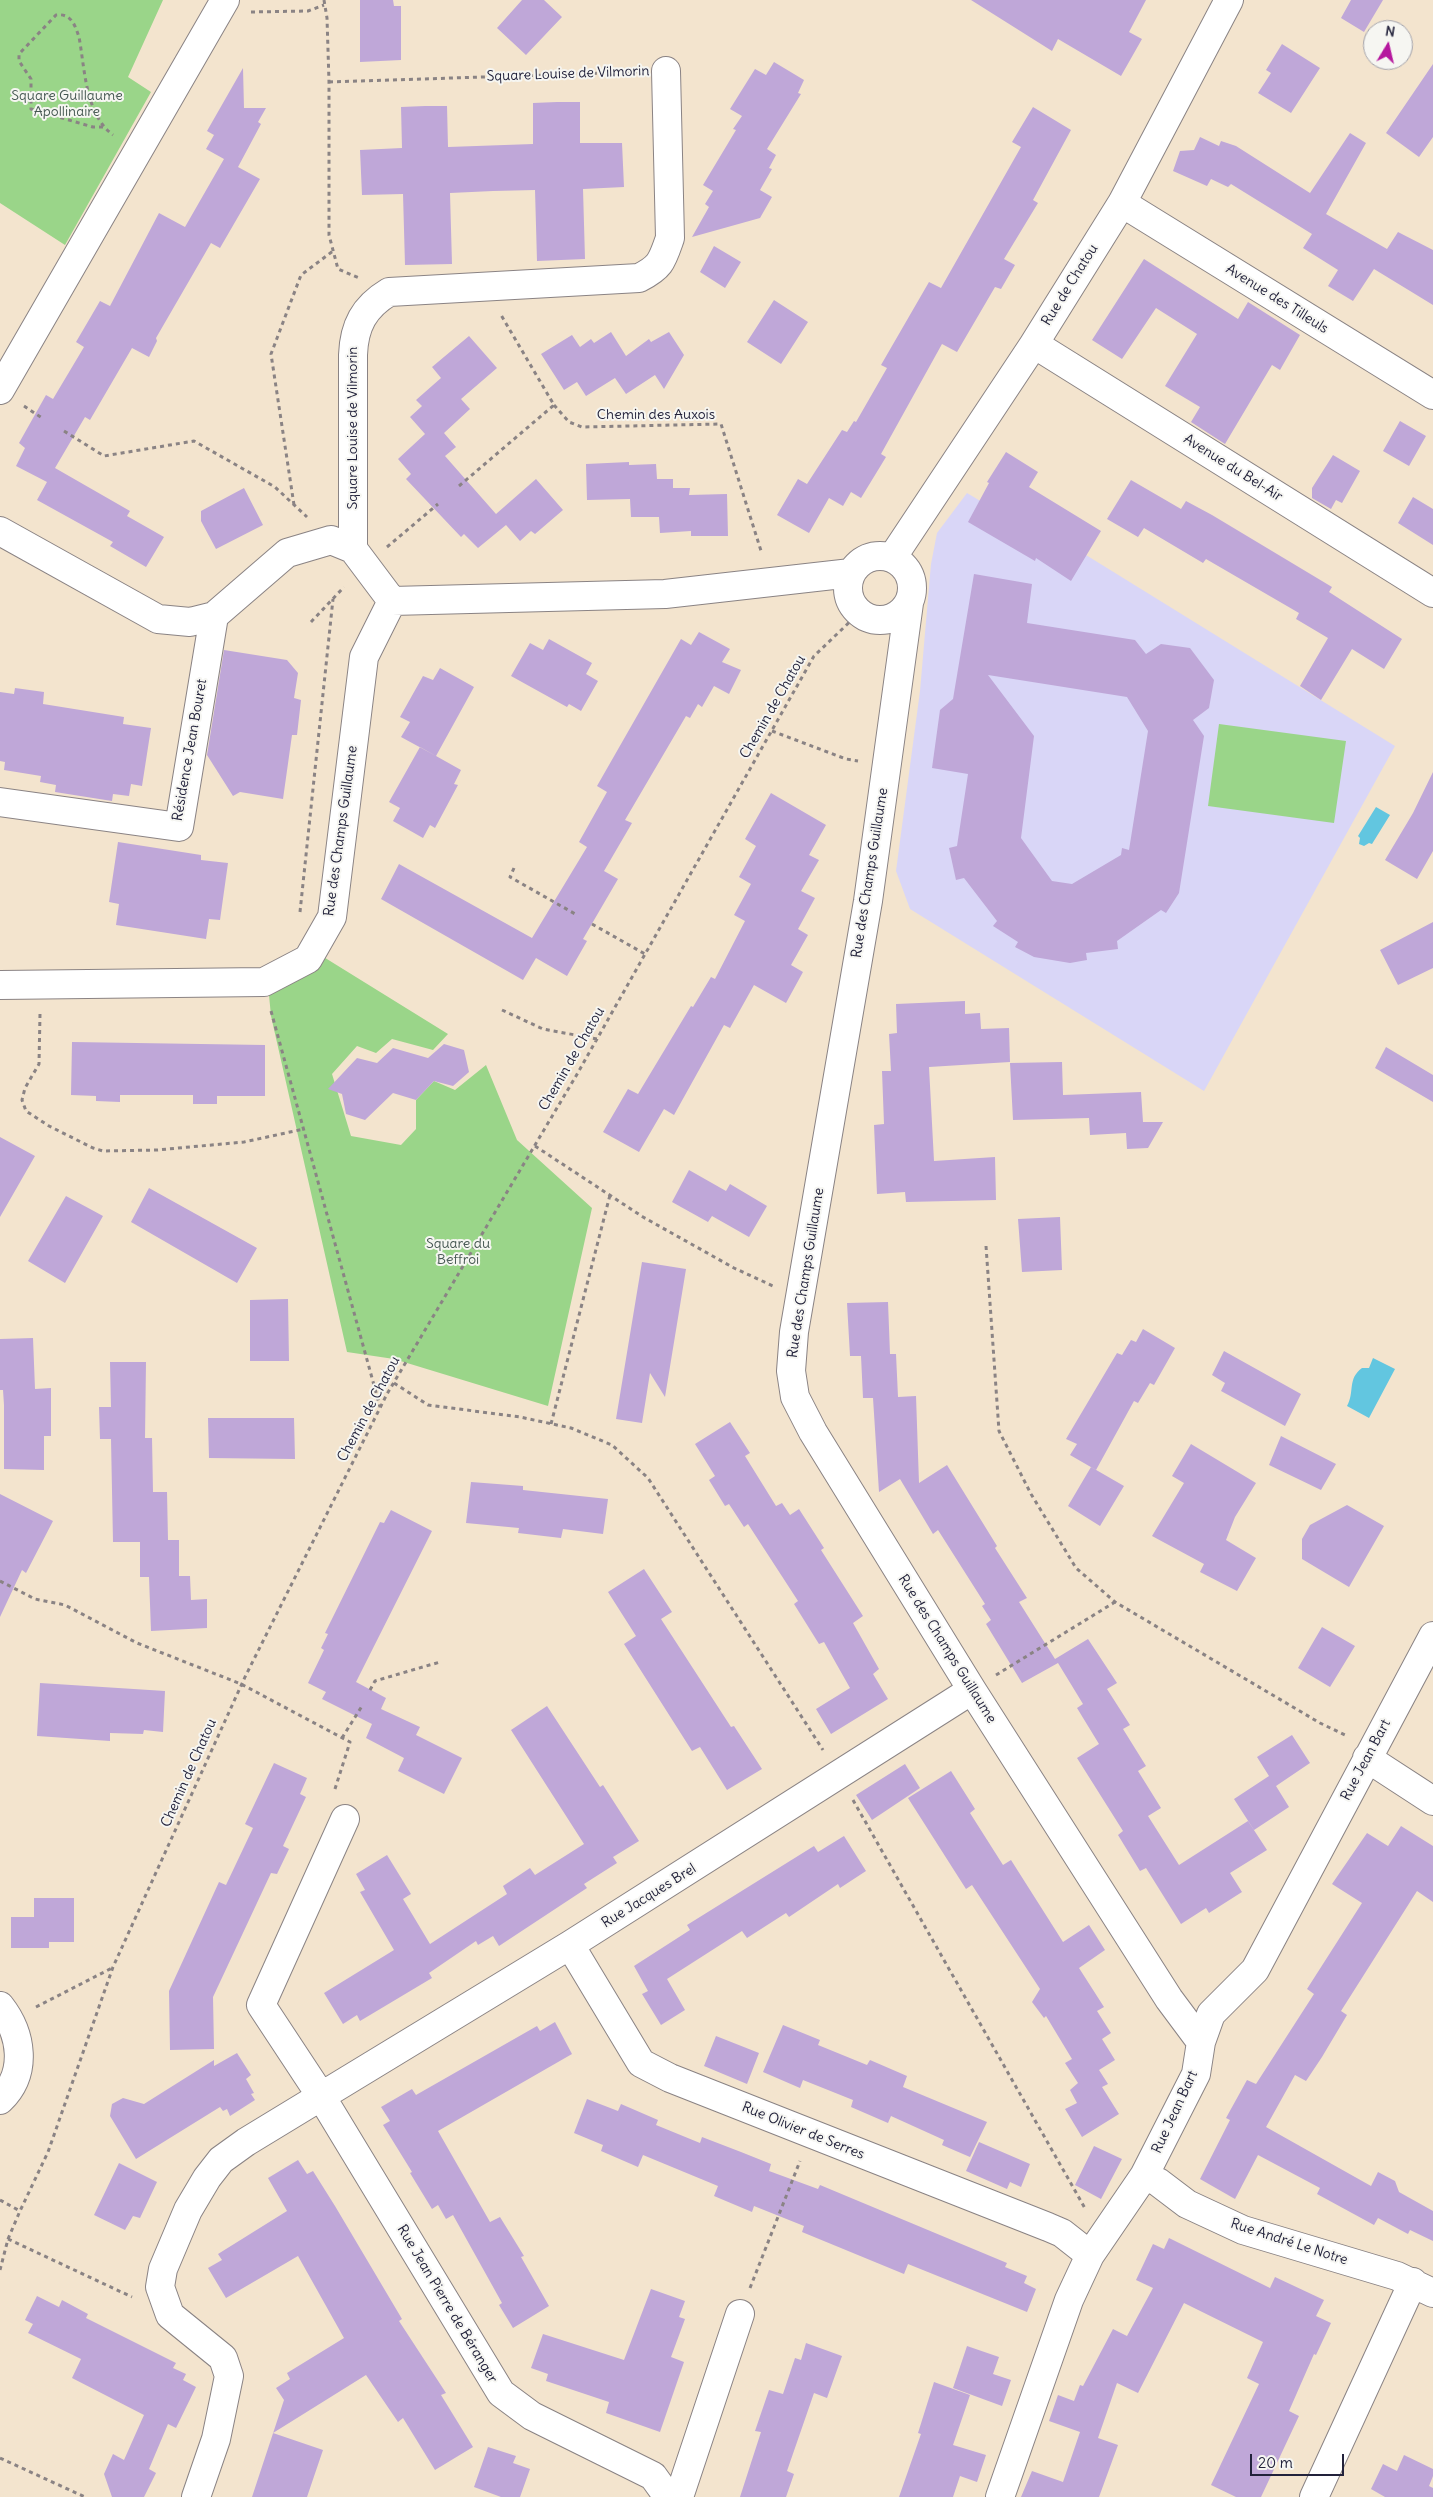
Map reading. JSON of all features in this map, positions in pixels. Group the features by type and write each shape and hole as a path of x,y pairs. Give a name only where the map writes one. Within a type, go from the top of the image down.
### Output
{"street":[{"name":"Rue de Chatou","path":"892,558 1034,344 1122,203 1229,0"},
{"path":"0,390 222,6"},
{"name":"Square Louise de Vilmorin","path":"350,551 354,337 358,320 375,300 389,292 506,287 639,278 662,263 670,238 666,71"},
{"name":"Avenue des Tilleuls","path":"1122,203 1433,395"},
{"name":"Avenue du Bel-Air","path":"1034,344 1433,592"},
{"path":"0,531 158,619 190,622 214,616 287,553 350,551 392,601 665,594 851,573"},
{"path":"883,556 892,558 901,563 908,571 912,581 912,592 909,603 904,611 887,620 877,621 859,613 852,605 848,595 848,584 851,573 864,560 883,556"},
{"name":"Rue des Champs Guillaume","path":"0,985 264,982 308,958 332,917 364,657 392,601"},
{"name":"Rue des Champs Guillaume","path":"909,603 868,901 794,1332 791,1371 795,1397 818,1440 972,1690 1169,1999 1201,2042"},
{"name":"Résidence Jean Bouret","path":"0,802 178,827 214,616"},
{"name":"Rue Jean Bart","path":"1000,2497 1069,2300 1090,2255 1144,2176 1196,2074 1201,2042 1211,2014 1254,1970 1433,1636"},
{"name":"Rue Jacques Brel","path":"170,2315 160,2287 162,2269 188,2210 207,2178 221,2160 246,2142 570,1945 972,1690"},
{"path":"1370,1753 1433,1801"},
{"path":"321,2096 261,2005 345,1819"},
{"name":"Rue Olivier de Serres","path":"570,1945 641,2063 670,2078 1048,2227 1062,2233 1090,2255"},
{"path":"0,2100 14,2081 19,2061 18,2040 5,2013"},
{"name":"Rue Jean Pierre de Béranger","path":"321,2096 501,2393 532,2416 653,2476 668,2497"},
{"name":"Rue André Le Notre","path":"1144,2176 1158,2182 1187,2204 1243,2230 1423,2288 1314,2497"},
{"path":"679,2497 740,2314"},
{"path":"170,2315 223,2358 229,2376 216,2438 196,2497"}],"path":[{"path":"324,0 327,18 329,82 329,235 338,269 389,292"},
{"path":"222,6 308,11 324,5"},
{"path":"103,127 92,127 31,109 31,79 19,61 19,54 56,16 62,14 70,17 76,27 92,105 103,127 111,135 139,150"},
{"name":"Square Louise de Vilmorin","path":"329,82 666,71"},
{"path":"294,505 271,354 301,275 333,251"},
{"name":"Chemin des Auxois","path":"506,287 501,313 554,405 569,422 582,427 721,424 772,583"},
{"path":"459,486 554,405"},
{"path":"64,431 104,456 194,441 275,487 350,551"},
{"path":"300,906 333,599 350,551 438,504"},
{"path":"311,622 333,599"},
{"name":"Chemin de Chatou","path":"0,2270 8,2239 48,2152 113,1967 241,1684 380,1408 597,1040 814,656 859,613"},
{"path":"772,731 846,759 867,762 888,753"},
{"path":"514,868 510,878 577,915"},
{"path":"592,924 646,954"},
{"path":"264,982 380,1408"},
{"path":"41,985 39,1064 26,1088 22,1100 26,1111 49,1126 102,1151 157,1150 244,1142 304,1129"},
{"path":"502,1010 542,1029 597,1040"},
{"path":"535,1146 643,1218 734,1268 800,1299"},
{"path":"551,1424 610,1195"},
{"path":"986,1246 999,1431 1031,1494 1076,1568 1115,1602 1370,1753"},
{"path":"394,1384 428,1405 520,1417 571,1428 612,1445 648,1478 839,1775 1089,2215 1106,2232"},
{"path":"0,1581 35,1599 65,1605 137,1643 241,1684 350,1742 330,1804 345,1819"},
{"path":"972,1690 1115,1602"},
{"path":"370,1690 374,1681 440,1662"},
{"path":"342,1738 362,1706"},
{"path":"5,2013 113,1967"},
{"path":"740,2314 811,2134"},
{"path":"0,2200 20,2210"},
{"path":"8,2239 170,2315"},
{"path":"0,2458 85,2497"}],"shaded area":[{"path":"967,493 1029,530 1086,555 1395,746 1204,1091 910,909 896,871 920,691 931,564 937,533"}],"green space":[{"name":"Square Guillaume Apollinaire","path":"0,0 163,0 128,77 151,92 65,245 0,203"},
{"path":"1219,724 1346,741 1334,823 1208,806"},
{"name":"Square du Beffroi","path":"322,956 448,1034 433,1050 392,1039 376,1053 357,1046 332,1074 351,1136 401,1145 416,1129 416,1100 434,1081 455,1090 486,1065 517,1140 592,1208 548,1406 394,1359 347,1352 271,1016 269,995 305,975"}],"water":[{"path":"1376,807 1390,815 1372,844 1369,843 1364,846 1359,844 1360,838 1358,836"},
{"path":"1373,1358 1395,1369 1369,1418 1347,1406 1351,1396 1354,1377 1362,1368 1369,1368"}],"building":[{"path":"360,0 393,0 394,6 401,6 401,60 360,62"},
{"path":"522,0 544,0 562,17 526,55 497,28"},
{"path":"971,0 1146,0 1129,32 1142,39 1121,76 1058,39 1052,51"},
{"path":"1351,0 1383,0 1371,20 1363,20 1363,31 1341,18"},
{"path":"1282,44 1320,68 1291,113 1258,93 1271,73 1266,70"},
{"path":"774,62 804,80 798,93 801,94 767,149 776,155 769,168 772,169 760,190 772,197 760,218 692,237 709,207 705,204 713,191 703,185 736,130 733,129 742,116 730,109 755,69 766,75"},
{"path":"1433,64 1433,137 1419,157 1386,133"},
{"path":"243,68 244,108 266,108 258,122 261,124 238,167 260,179 220,248 211,243 156,338 157,341 149,357 132,348 90,420 85,417 55,468 130,511 127,516 164,537 146,567 110,546 113,542 37,500 47,482 16,466 25,448 19,443 46,395 53,399 84,347 76,342 100,301 110,306 159,213 185,227 224,159 206,149 214,135 207,131"},
{"path":"580,102 580,143 622,143 624,187 583,189 585,259 537,261 535,190 493,191 450,193 452,264 405,265 403,194 362,195 360,150 402,148 401,107 425,106 447,106 448,147 533,144 533,103"},
{"path":"1033,107 1071,130 1033,200 1038,203 1004,259 1015,265 1001,289 995,287 957,352 942,344 881,454 886,457 861,498 851,492 843,506 829,498 809,533 777,515 798,479 807,484 842,430 847,432 854,421 856,422 887,368 881,365 929,282 941,288 1021,147 1012,142"},
{"path":"1350,133 1366,143 1326,214 1387,249 1398,232 1433,250 1433,305 1374,269 1353,301 1328,286 1338,270 1303,248 1312,234 1231,184 1228,187 1211,179 1207,186 1173,171 1180,151 1194,150 1200,137 1219,146 1221,141 1236,146 1310,193"},
{"path":"714,246 741,262 725,288 700,272"},
{"path":"1144,259 1238,319 1248,302 1300,335 1280,370 1272,365 1225,444 1191,422 1200,407 1165,386 1197,334 1156,308 1122,359 1092,340"},
{"path":"774,300 808,322 781,364 747,342"},
{"path":"611,332 626,356 649,339 651,342 669,332 684,355 664,389 655,375 626,394 615,378 586,396 577,382 564,390 541,354 572,335 580,347 591,339 594,343"},
{"path":"469,336 497,368 461,399 470,409 444,433 456,447 445,456 496,514 536,479 563,510 535,534 531,531 520,541 506,525 478,548 464,534 461,537 406,479 411,474 398,459 425,434 410,417 422,406 416,400 441,378 432,367"},
{"path":"1400,421 1426,436 1409,466 1383,451"},
{"path":"1006,452 1038,472 1029,487 1101,531 1071,581 1036,558 1035,561 968,522 989,483 987,482"},
{"path":"1333,455 1360,471 1342,503 1336,500 1331,509 1312,498 1312,488"},
{"path":"629,462 629,465 656,464 657,479 673,479 673,488 690,488 689,495 727,494 728,536 691,536 691,531 660,533 659,517 631,517 630,499 587,500 586,464"},
{"path":"1131,480 1181,509 1186,501 1212,515 1332,587 1329,592 1402,639 1384,669 1352,649 1321,700 1300,686 1328,638 1296,619 1299,613 1206,559 1203,563 1144,528 1138,537 1107,519"},
{"path":"244,488 263,525 216,549 201,521 201,511"},
{"path":"1413,497 1433,509 1433,545 1398,523"},
{"path":"974,574 1032,584 1027,623 1135,640 1146,654 1161,644 1190,648 1214,680 1209,708 1193,720 1204,736 1179,893 1166,913 1161,910 1117,941 1118,949 1086,953 1087,960 1070,963 1034,957 1015,947 1018,942 993,926 997,921 964,878 956,880 949,848 957,846 968,774 932,768 940,710 953,699","holes":["988,675 1127,697 1148,731 1129,850 1122,848 1121,855 1072,884 1052,881 1021,838 1034,736"]},
{"path":"699,632 730,649 722,662 741,670 729,694 714,686 702,707 698,704 690,718 686,716 625,820 632,823 604,871 618,879 583,939 587,941 567,976 536,958 523,980 381,899 399,864 532,938 587,847 579,842 607,792 597,786 681,639 691,645"},
{"path":"549,639 592,663 586,674 598,681 581,711 569,704 567,707 511,676 530,643 543,650"},
{"path":"224,650 287,660 298,673 294,698 301,700 297,735 292,735 283,799 240,792 233,796 207,755"},
{"path":"440,668 474,687 436,756 401,737 410,722 400,717 423,676 433,680"},
{"path":"15,688 44,692 43,704 124,717 123,724 151,728 142,786 131,784 129,796 113,794 112,801 55,792 56,785 40,782 41,776 4,770 5,762 0,761 0,692 14,694"},
{"path":"420,747 461,770 454,784 458,785 435,828 430,825 423,838 393,821 400,808 389,802"},
{"path":"1433,772 1433,851 1417,879 1385,860 1413,813"},
{"path":"771,793 826,825 809,855 819,860 801,891 815,898 798,929 808,935 791,965 803,972 786,1003 754,985 730,1028 724,1025 674,1115 664,1109 639,1152 603,1132 628,1089 638,1094 691,1006 693,1007 711,977 715,979 745,921 734,915 751,884 739,877 756,846 745,839"},
{"path":"118,842 201,855 201,860 228,863 220,920 209,919 206,939 116,925 119,904 109,902"},
{"path":"1433,922 1433,968 1398,985 1380,950"},
{"path":"965,1001 965,1014 980,1013 981,1029 1009,1028 1010,1062 929,1067 934,1161 995,1157 996,1200 906,1202 905,1192 877,1194 874,1125 884,1124 882,1071 891,1071 889,1034 897,1033 896,1004"},
{"path":"72,1042 265,1045 265,1096 217,1096 217,1104 193,1104 193,1095 120,1095 120,1102 96,1101 96,1096 71,1095"},
{"path":"444,1044 464,1050 469,1072 453,1086 434,1081 416,1100 393,1093 365,1120 346,1114 342,1094 328,1089 357,1058 377,1063 393,1048 428,1058"},
{"path":"1386,1047 1433,1075 1433,1102 1375,1068"},
{"path":"1062,1062 1063,1095 1141,1092 1143,1122 1163,1122 1148,1148 1127,1149 1126,1133 1090,1135 1089,1118 1013,1120 1010,1063"},
{"path":"0,1137 35,1156 0,1217"},
{"path":"689,1170 726,1191 730,1184 767,1206 749,1237 712,1216 708,1222 672,1202"},
{"path":"149,1188 257,1248 237,1283 131,1222"},
{"path":"66,1196 103,1216 65,1283 28,1261"},
{"path":"1060,1217 1062,1270 1022,1272 1018,1219"},
{"path":"642,1262 686,1269 665,1397 650,1373 642,1423 616,1419"},
{"path":"288,1299 289,1361 250,1361 250,1300"},
{"path":"888,1302 890,1354 896,1354 898,1397 916,1396 919,1483 947,1465 997,1546 995,1548 1027,1598 1019,1602 1055,1659 1088,1639 1117,1683 1107,1689 1130,1725 1123,1729 1146,1766 1138,1771 1161,1808 1148,1816 1179,1865 1248,1821 1267,1850 1230,1873 1242,1892 1209,1913 1206,1908 1181,1924 1146,1868 1140,1871 1118,1835 1123,1831 1077,1758 1099,1744 1077,1708 1083,1704 1058,1663 1022,1683 986,1624 991,1620 982,1606 985,1604 938,1530 933,1534 900,1479 879,1492 873,1398 863,1398 861,1356 850,1356 847,1303"},
{"path":"1143,1329 1175,1348 1154,1385 1150,1383 1138,1403 1134,1401 1096,1470 1070,1455 1077,1444 1066,1439 1117,1353 1122,1355 1131,1340 1136,1342"},
{"path":"33,1338 35,1389 51,1388 51,1436 44,1436 44,1470 4,1469 4,1405 3,1390 0,1390 0,1339"},
{"path":"1224,1351 1301,1394 1285,1426 1221,1391 1225,1383 1212,1375"},
{"path":"110,1362 146,1362 145,1438 152,1438 153,1492 167,1492 168,1540 179,1540 179,1576 190,1576 191,1600 207,1599 207,1628 151,1631 149,1577 140,1577 140,1542 113,1542 111,1439 100,1439 99,1407 111,1407"},
{"path":"208,1418 294,1418 295,1459 209,1458"},
{"path":"730,1422 750,1453 745,1456 776,1506 782,1503 790,1515 799,1509 824,1548 821,1550 863,1616 853,1623 879,1669 873,1674 888,1699 831,1734 816,1709 850,1688 824,1642 819,1644 794,1604 798,1601 748,1524 744,1527 729,1504 725,1506 709,1480 715,1476 695,1444"},
{"path":"1281,1436 1336,1464 1321,1490 1269,1465"},
{"path":"1191,1444 1256,1483 1235,1517 1226,1540 1256,1558 1237,1591 1200,1572 1204,1564 1152,1536 1184,1483 1172,1476"},
{"path":"1091,1467 1124,1486 1100,1526 1068,1506"},
{"path":"471,1482 523,1486 523,1490 608,1499 603,1534 563,1529 561,1538 518,1533 519,1528 466,1523"},
{"path":"0,1494 53,1521 26,1573 22,1570 0,1617"},
{"path":"1347,1505 1384,1526 1349,1587 1302,1559 1302,1539 1310,1525"},
{"path":"391,1510 432,1531 356,1682 386,1698 381,1709 420,1727 416,1735 462,1758 444,1794 398,1771 404,1758 366,1738 372,1724 322,1699 326,1692 308,1683 324,1650 321,1648 328,1634 325,1633 380,1522 384,1523"},
{"path":"644,1569 672,1612 661,1619 731,1727 734,1726 762,1769 727,1790 700,1747 692,1751 624,1644 636,1636 608,1592"},
{"path":"1322,1627 1355,1646 1330,1687 1298,1668"},
{"path":"40,1683 165,1691 163,1732 144,1730 143,1734 110,1733 110,1741 37,1736"},
{"path":"547,1706 600,1787 603,1785 639,1841 613,1857 617,1863 584,1884 587,1888 499,1946 493,1936 478,1945 476,1941 429,1973 432,1978 360,2021 357,2015 343,2024 324,1993 394,1950 360,1892 365,1890 356,1874 387,1855 411,1894 403,1899 430,1944 507,1894 503,1886 530,1868 535,1875 584,1844 511,1730"},
{"path":"1292,1735 1310,1763 1276,1786 1289,1807 1254,1830 1234,1799 1269,1776 1257,1757"},
{"path":"274,1763 307,1778 300,1794 306,1797 283,1846 289,1849 277,1874 271,1873 213,1997 214,2049 170,2050 169,1991 219,1882 226,1885 253,1828 245,1824"},
{"path":"905,1764 920,1788 872,1820 856,1795"},
{"path":"951,1771 975,1809 970,1813 1003,1865 1011,1860 1063,1942 1089,1925 1105,1950 1079,1968 1104,2007 1097,2011 1111,2033 1102,2039 1115,2060 1099,2070 1108,2084 1102,2087 1119,2114 1082,2137 1065,2109 1077,2103 1070,2090 1078,2083 1065,2063 1072,2059 1046,2016 1044,2018 1032,2002 1040,1989 972,1885 966,1889 908,1798"},
{"path":"1401,1826 1433,1846 1433,1902 1417,1891 1341,2011 1347,2015 1322,2057 1306,2081 1295,2075 1266,2127 1371,2186 1378,2172 1395,2181 1399,2192 1433,2211 1433,2241 1410,2230 1408,2234 1378,2218 1374,2225 1317,2194 1320,2188 1258,2155 1235,2199 1200,2179 1230,2120 1226,2118 1247,2080 1256,2084 1314,1994 1307,1989 1362,1903 1332,1884 1367,1833 1388,1846"},
{"path":"844,1836 866,1871 840,1888 838,1884 789,1917 786,1913 747,1938 742,1931 667,1979 685,2010 661,2025 642,1994 648,1991 634,1966 690,1930 687,1925 814,1846 818,1852"},
{"path":"34,1898 74,1898 74,1942 49,1942 49,1948 11,1948 11,1917 34,1917"},
{"path":"555,2022 572,2054 438,2131 490,2222 500,2217 524,2256 521,2257 549,2306 513,2328 499,2305 502,2303 453,2215 446,2219 438,2205 432,2209 410,2173 412,2172 383,2125 390,2121 381,2107 412,2089 416,2095 537,2026 540,2031"},
{"path":"783,2025 820,2040 818,2045 867,2065 870,2060 907,2076 903,2087 987,2122 970,2157 942,2145 944,2140 891,2116 888,2123 851,2107 853,2100 803,2080 800,2088 763,2072"},
{"path":"716,2036 759,2053 747,2084 704,2066"},
{"path":"237,2053 251,2075 246,2079 254,2093 251,2094 255,2100 230,2116 227,2109 223,2111 220,2107 136,2159 110,2116 112,2104 123,2098 144,2104 214,2060 214,2066"},
{"path":"587,2099 618,2111 621,2104 658,2120 656,2125 700,2143 702,2137 741,2152 771,2164 769,2171 818,2189 820,2185 1007,2263 1005,2267 1027,2276 1024,2283 1036,2289 1027,2312 908,2264 904,2274 802,2232 804,2226 754,2206 752,2212 714,2196 718,2186 643,2155 638,2167 601,2151 603,2145 574,2133"},
{"path":"979,2142 1030,2164 1021,2187 1010,2182 1007,2189 966,2171"},
{"path":"1094,2146 1122,2159 1101,2199 1075,2185"},
{"path":"298,2160 307,2174 313,2171 335,2206 402,2319 399,2321 446,2393 441,2395 473,2447 435,2470 403,2418 398,2422 366,2375 273,2433 284,2400 276,2388 290,2379 287,2373 344,2338 298,2256 226,2298 208,2268 222,2260 218,2254 287,2211 268,2178"},
{"path":"119,2163 157,2182 140,2218 133,2216 125,2230 94,2215"},
{"path":"1169,2238 1270,2288 1275,2277 1324,2300 1316,2316 1331,2323 1316,2355 1314,2354 1289,2411 1299,2416 1261,2497 1236,2497 1211,2485 1259,2384 1247,2378 1263,2342 1184,2303 1138,2393 1117,2383 1098,2438 1118,2445 1099,2497 1021,2497 1032,2471 1063,2482 1080,2432 1049,2421 1058,2395 1074,2401 1080,2385 1083,2386 1113,2329 1127,2336 1153,2288 1136,2280 1153,2244 1164,2249"},
{"path":"651,2289 685,2301 679,2317 685,2319 671,2357 684,2362 660,2432 606,2413 609,2402 546,2381 548,2374 531,2368 543,2334 624,2360"},
{"path":"37,2296 59,2307 62,2300 88,2314 86,2318 176,2363 173,2368 186,2374 183,2380 196,2387 176,2428 168,2424 149,2469 156,2473 144,2497 112,2497 104,2474 113,2454 124,2460 144,2415 72,2378 81,2359 28,2333 33,2324 25,2320"},
{"path":"806,2343 842,2356 827,2398 814,2393 787,2471 794,2474 786,2497 740,2497 761,2432 755,2431 769,2390 783,2394 795,2358 801,2360"},
{"path":"967,2346 999,2357 993,2374 1011,2380 1002,2406 953,2388"},
{"path":"934,2382 970,2395 953,2445 986,2455 977,2482 960,2476 953,2497 899,2497 921,2434 918,2433"},
{"path":"273,2433 323,2450 307,2497 252,2497"},
{"path":"488,2447 516,2456 513,2463 530,2469 520,2497 501,2497 474,2487"},
{"path":"1404,2455 1433,2469 1433,2476 1429,2486 1433,2488 1433,2497 1385,2497 1371,2489 1383,2464 1397,2471"}]}
